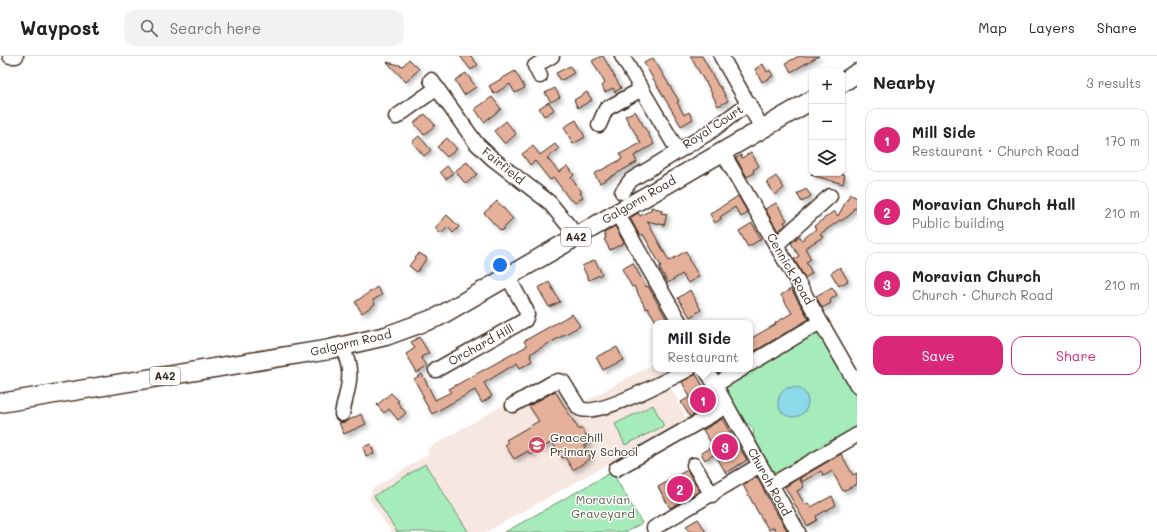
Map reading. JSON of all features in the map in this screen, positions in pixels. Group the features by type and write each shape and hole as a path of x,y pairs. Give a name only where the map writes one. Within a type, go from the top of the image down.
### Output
{"main road":[{"path":"845,81 857,73"},
{"name":"Galgorm Road","path":"0,403 342,346 386,336 438,317 723,153 762,128 809,102"}],"street":[{"path":"10,56 16,56"},
{"path":"540,76 535,66 552,56"},
{"name":"Royal Court","path":"622,56 678,151"},
{"name":"Royal Court","path":"722,56 762,128"},
{"name":"Fairfield","path":"396,117 434,84 476,143 493,159 549,202 577,236"},
{"path":"598,125 606,109 642,89"},
{"name":"Royal Court","path":"622,192 631,180 710,132 749,104"},
{"name":"Cennick Road","path":"723,153 857,384"},
{"path":"776,245 830,196"},
{"path":"617,213 678,320"},
{"name":"Orchard Hill","path":"436,370 525,320 527,315 526,310 508,276"},
{"path":"753,362 820,322"},
{"path":"342,346 348,360 350,385 342,414"},
{"path":"513,405 558,381 563,382 580,408 584,411 589,411 613,404 682,372"},
{"name":"Church Road","path":"708,372 798,532"},
{"path":"715,385 737,372"},
{"path":"616,469 727,406"},
{"path":"771,485 857,435"},
{"path":"694,465 712,495"},
{"path":"654,528 712,495 760,465"}],"shaded area":[{"name":"Gracehill Primary School","path":"653,364 653,372 663,372 687,420 486,532 391,532 369,499 372,489 429,454 427,449 564,370 584,402"}],"green space":[{"path":"817,332 857,398 857,427 779,473 774,472 752,438 754,433 751,426 744,423 723,387 749,372 753,372 753,369"},
{"path":"653,405 664,426 625,445 615,424"},
{"path":"425,464 468,531 467,532 397,532 374,496"},
{"name":"Moravian Graveyard","path":"612,472 642,523 626,532 505,532"}],"water":[{"path":"793,387 803,392 808,402 803,412 793,417 783,412 778,402 783,392"}],"building":[{"path":"460,56 471,56 478,65 471,70"},
{"path":"603,56 621,88 615,92 613,88 605,92 602,86 605,83 592,61"},
{"path":"690,56 702,56 728,101 718,106 706,82"},
{"path":"799,56 819,56 791,72 786,63"},
{"path":"653,58 679,101 677,102 684,115 689,112 693,119 681,126 644,63"},
{"path":"409,59 419,69 406,82 387,62 403,66"},
{"path":"763,64 767,72 770,70 773,76 762,82 755,69"},
{"path":"570,66 574,73 560,81 556,73"},
{"path":"515,71 525,88 515,93 510,84 494,94 489,86"},
{"path":"466,73 476,87 464,95 455,80"},
{"path":"555,88 560,97 551,102 545,93"},
{"path":"587,92 592,100 578,108 574,100"},
{"path":"492,97 501,109 484,122 475,109"},
{"path":"549,102 554,110 544,116 539,108"},
{"path":"635,111 654,144 634,156 637,162 600,183 594,174 622,159 620,154 641,143 625,116"},
{"path":"425,114 435,125 424,135 414,123"},
{"path":"576,120 585,137 573,144 564,127"},
{"path":"506,121 516,134 505,144 494,131"},
{"path":"419,136 431,150 424,156 412,142"},
{"path":"447,138 457,149 447,157 437,147"},
{"path":"555,144 559,149 547,158 559,172 568,166 574,175 571,178 582,192 580,193 583,197 575,203 571,199 570,200 554,178 550,180 535,161 530,165 522,154 533,146 540,155"},
{"path":"751,152 759,166 753,170 754,173 747,177 736,158 741,155 742,158"},
{"path":"467,162 477,174 466,184 455,171"},
{"path":"447,166 453,173 446,179 440,172"},
{"path":"776,176 784,188 775,195 767,182"},
{"path":"815,176 845,176 843,184"},
{"path":"806,189 811,196 802,202 797,194"},
{"path":"850,194 857,198 857,209 854,208 850,215 820,234 823,237 805,248 811,259 806,262 812,273 805,278 794,259 799,256 791,243 800,236 802,240 816,229 814,226 834,211 838,216"},
{"path":"738,196 748,213 741,217 735,207 720,217 721,219 715,223 710,214"},
{"path":"497,201 513,219 501,231 484,213"},
{"path":"776,203 787,220 784,222 786,225 778,231 765,209"},
{"path":"651,207 662,210 661,213 667,214 664,225 647,221 669,261 686,251 690,259 689,260 699,276 688,283 682,274 668,283 659,267 661,266 643,234 640,236 630,218 638,213 640,216 651,210"},
{"path":"447,215 459,227 453,233 448,227 441,234 435,228"},
{"path":"752,223 761,239 748,247 739,231"},
{"path":"615,226 624,243 610,250 604,239 606,238 604,233"},
{"path":"419,253 427,258 417,272 409,266"},
{"path":"595,260 602,274 589,280 582,266"},
{"path":"633,263 646,287 648,286 667,320 655,320 648,308 646,309 634,286 632,287 622,269"},
{"path":"840,267 848,281 839,286 831,273"},
{"path":"549,282 560,302 549,307 538,288"},
{"path":"377,287 382,295 373,300 375,304 362,313 355,302"},
{"path":"832,287 837,295 830,300 831,303 822,308 816,296"},
{"path":"791,289 809,319 753,352 753,337 792,313 781,295"},
{"path":"690,290 701,310 690,317 678,298"},
{"path":"572,314 580,326 530,354 533,361 520,368 517,363 484,383 492,396 482,403 475,390 432,414 414,379 422,374 435,400 451,392 449,389 527,346 524,341"},
{"path":"419,337 429,353 421,357 427,367 417,373 406,354 415,348 411,342"},
{"path":"617,347 623,360 603,370 596,357"},
{"path":"696,374 713,404 690,417 681,402 690,397 682,382"},
{"path":"555,391 579,430 582,428 590,443 584,446 591,458 573,470 565,457 562,458 552,442 530,455 528,451 514,459 505,445 508,443 506,440 539,421 529,406"},
{"path":"391,393 399,401 397,402 406,413 398,420 389,409 384,413 377,405"},
{"path":"361,414 366,424 344,434 339,423 345,422"},
{"path":"722,419 747,460 726,473 715,454 705,460 701,453 713,446 703,430"},
{"path":"371,444 374,454 366,456 363,447"},
{"path":"841,454 853,475 857,473 857,484 843,491 832,471 824,476 821,471 802,482 800,478"},
{"path":"687,470 700,491 670,508 658,487"},
{"path":"757,477 788,532 776,532 774,527 769,530 759,514 743,485"},
{"path":"799,478 804,487 797,491 805,505 808,503 811,507 832,496 836,505 816,516 817,520 807,526 785,487"},
{"path":"698,519 706,532 690,532 686,526"}],"place":[{"name":"Mill Side","path":"703,400"},
{"name":"Gracehill Primary School","path":"537,445"},
{"name":"Moravian Church","path":"725,447"},
{"name":"Moravian Church Hall","path":"680,489"}]}
